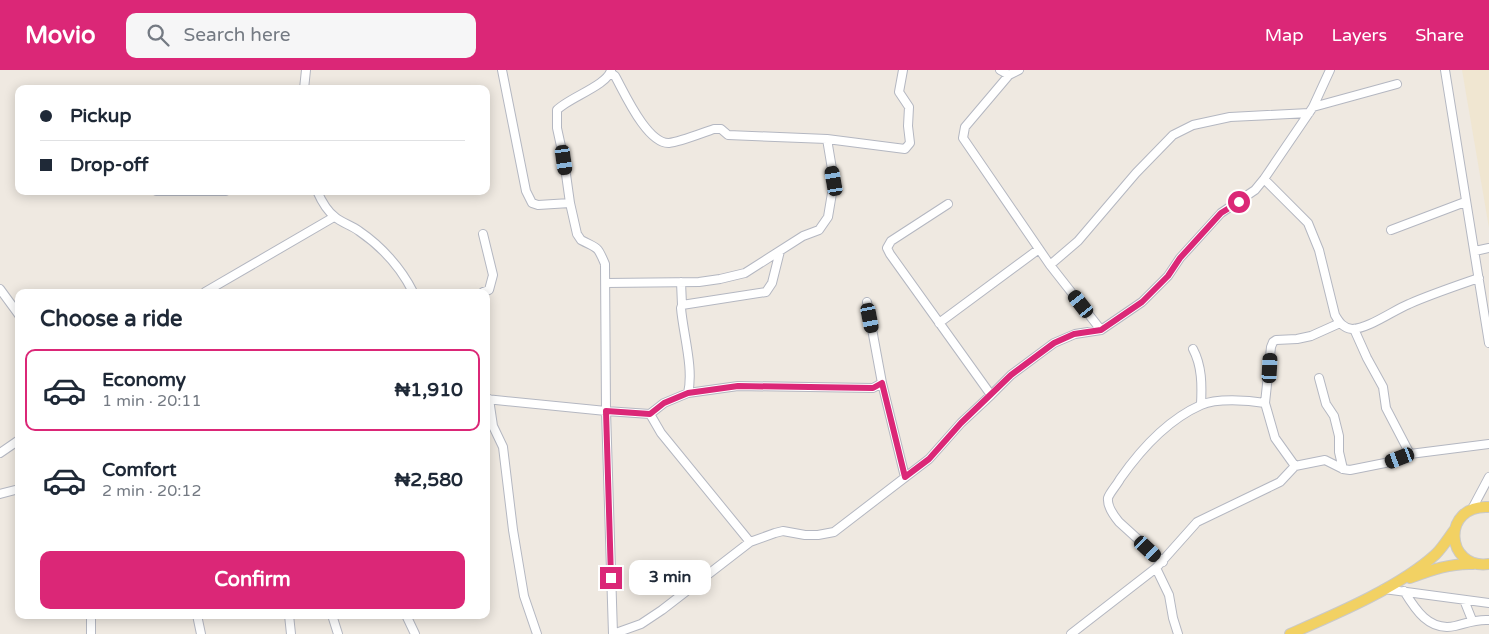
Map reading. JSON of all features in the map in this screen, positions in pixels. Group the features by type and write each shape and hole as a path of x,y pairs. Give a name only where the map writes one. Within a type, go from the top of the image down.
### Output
{"main road":[{"path":"1477,564 1469,561 1462,555 1454,538 1455,529 1458,520 1464,513 1472,508 1489,507"},
{"path":"1290,634 1325,619 1395,583 1437,553 1455,529"},
{"path":"1395,583 1438,568 1461,563 1489,564"}],"street":[{"path":"304,85 306,70"},
{"path":"502,70 526,191 532,202 538,205 570,204"},
{"path":"903,70 899,92 909,107 908,126 910,143 905,149 827,139 728,135 721,129 714,129 668,143 658,140 647,130 611,71 599,83 556,110 556,128 564,160 570,204 577,234 581,240 594,245 599,250 605,264 606,411 613,634 641,624 662,610 750,542 775,532 806,535 834,532 929,459 961,423 1011,375 1054,343 1074,334 1101,330 1142,302 1155,291 1180,258 1221,213 1255,190 1264,179 1311,110 1330,70"},
{"path":"1000,70 1010,75"},
{"path":"1019,70 1010,75 965,127 963,138 1050,265 1101,330"},
{"path":"1445,70 1489,343"},
{"path":"1050,265 1078,240 1172,135 1193,125 1230,117 1311,110 1397,84"},
{"path":"606,283 681,282 720,279 745,273 803,236 818,230 828,217 834,181 827,139"},
{"path":"1264,179 1308,224 1319,250 1335,315 1340,324 1347,328 1354,329 1367,325 1409,304 1479,278"},
{"path":"319,195 334,217 359,231 390,258 411,289"},
{"path":"1391,230 1466,202"},
{"path":"948,204 891,241 888,248 890,254 990,395"},
{"path":"211,289 334,217"},
{"path":"483,234 492,275 489,289"},
{"path":"1475,250 1489,248"},
{"path":"939,323 1039,249"},
{"path":"682,305 766,292 772,283 780,251"},
{"path":"681,282 683,329 691,382 688,393"},
{"path":"0,289 15,310"},
{"path":"867,302 882,383 905,477"},
{"path":"1295,466 1275,438 1264,398 1273,342 1281,339 1297,339 1311,336 1340,324"},
{"path":"1354,329 1383,387 1386,408 1410,454"},
{"path":"1193,349 1199,364 1202,386 1201,404"},
{"path":"1319,378 1326,404 1334,416 1339,452 1344,469"},
{"path":"490,399 650,414 664,403 688,393 738,386 873,388 882,383"},
{"path":"1163,562 1119,522 1110,508 1108,499 1130,464 1166,426 1201,404 1238,401 1265,403"},
{"path":"490,412 493,426 503,447 513,530 524,596 537,634"},
{"path":"650,414 661,433 750,542"},
{"path":"0,453 15,443"},
{"path":"1071,634 1163,562 1197,522 1280,482 1295,466 1325,460 1344,469 1367,467 1390,462 1410,454 1489,444"},
{"path":"1472,508 1489,477"},
{"path":"0,494 15,490"},
{"path":"1156,568 1169,595 1178,634"},
{"path":"1384,589 1489,603"},
{"path":"1404,591 1424,619 1433,623 1452,626 1472,620 1489,620"},
{"path":"1464,600 1472,620"},
{"path":"90,619 91,634"},
{"path":"198,619 201,634"},
{"path":"289,619 291,634"},
{"path":"333,619 338,634"},
{"path":"408,619 415,634"}],"shaded area":[{"path":"1462,70 1489,70 1489,228"}],"route":[{"path":"611,578 606,411 650,414 664,403 688,393 738,386 873,388 882,383 905,477 929,459 961,423 1011,375 1054,343 1074,334 1101,330 1142,302 1155,291 1180,258 1221,213 1239,202"}]}
